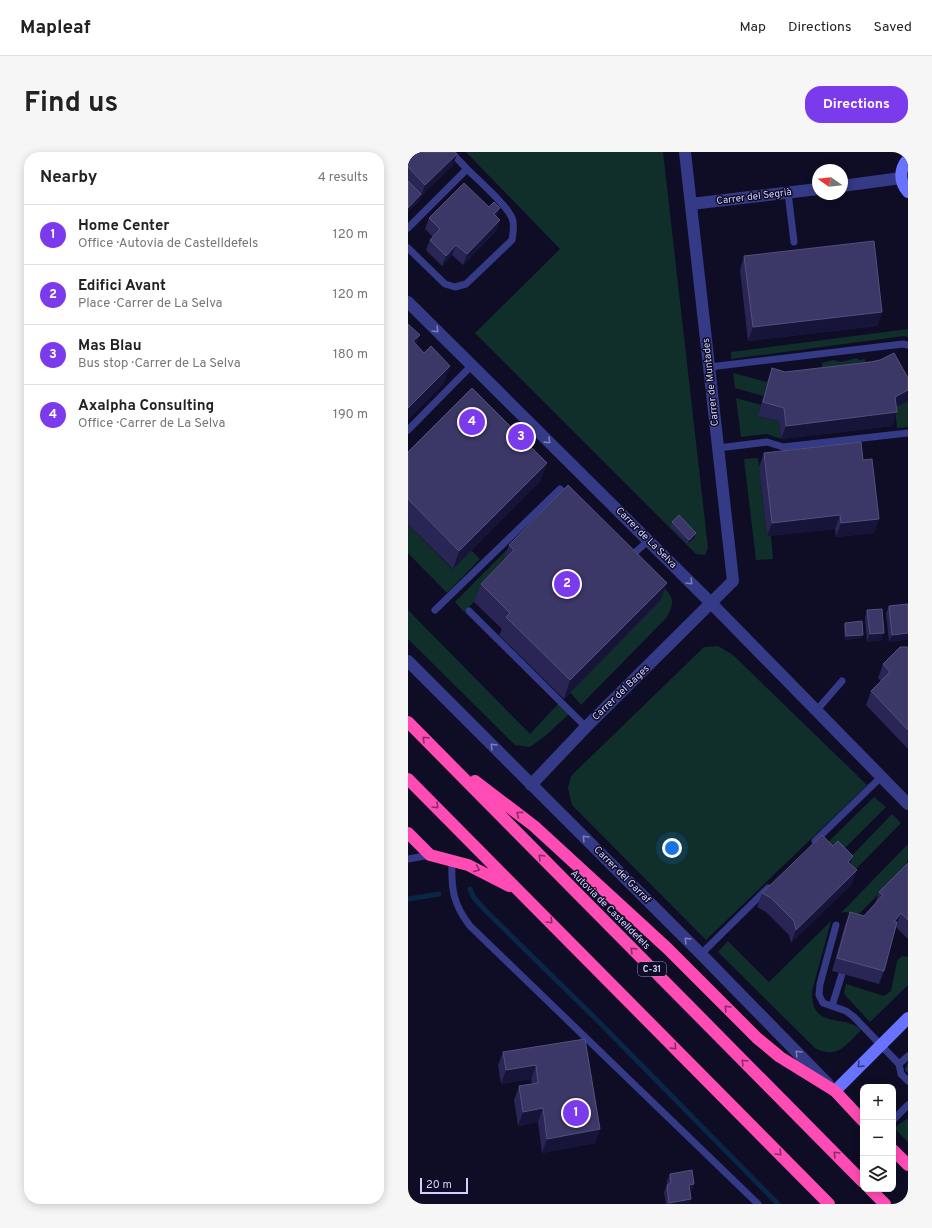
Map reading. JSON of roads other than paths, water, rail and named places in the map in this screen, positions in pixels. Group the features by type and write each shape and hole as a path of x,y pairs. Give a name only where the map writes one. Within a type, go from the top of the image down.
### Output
{"highway":[{"name":"Autovia de Castelldefels","path":"408,722 860,1179"},
{"path":"442,756 534,826 667,948 757,1038 780,1057 835,1091 862,1120"},
{"path":"408,778 829,1204"},
{"path":"408,833 430,855 480,870 522,893"},
{"path":"896,1153 908,1165"},
{"path":"873,1192 885,1204"}],"main road":[{"path":"908,159 902,169 901,178 908,192"},
{"path":"835,1091 908,1018"}],"street":[{"name":"Carrer de Muntades","path":"685,152 733,581 712,604"},
{"path":"848,185 901,178"},
{"name":"Carrer del Segrià","path":"691,204 812,190"},
{"name":"Carrer de La Selva","path":"408,302 712,604 908,804"},
{"name":"Carrer del Bages","path":"532,785 586,727 712,604"},
{"name":"Carrer del Garraf","path":"408,661 701,954 835,1091"},
{"name":"Carrer de La Selva","path":"881,776 908,791"}],"lane":[{"path":"408,248 445,284 455,287 466,284 512,240 514,230 513,219 506,209 451,152"},
{"path":"408,228 467,169"},
{"path":"788,193 794,242"},
{"path":"709,367 903,344 908,345"},
{"path":"408,430 472,365"},
{"path":"718,448 767,442 783,447 908,432"},
{"path":"435,610 560,489 575,505"},
{"path":"623,554 628,559 648,540"},
{"path":"469,611 586,727"},
{"path":"816,711 842,681"},
{"path":"809,848 881,776"},
{"path":"408,859 430,855"},
{"path":"452,861 454,898 460,913 470,926 758,1204"},
{"path":"701,954 775,881"},
{"path":"836,925 820,984 819,995 823,1003 846,1011 854,1017 880,1046 900,1064 901,1074 908,1081"},
{"path":"832,1006 842,974"},
{"path":"900,1064 908,1056"},
{"path":"896,1117 908,1105"}],"waterway":[{"path":"470,889 474,898 488,913 596,1019 778,1204"},
{"path":"408,899 439,894"}],"place":[{"name":"Axalpha Consulting","path":"472,422"},
{"name":"Mas Blau","path":"521,437"},
{"name":"Edifici Avant","path":"567,584"},
{"name":"Home Center","path":"576,1113"}]}
